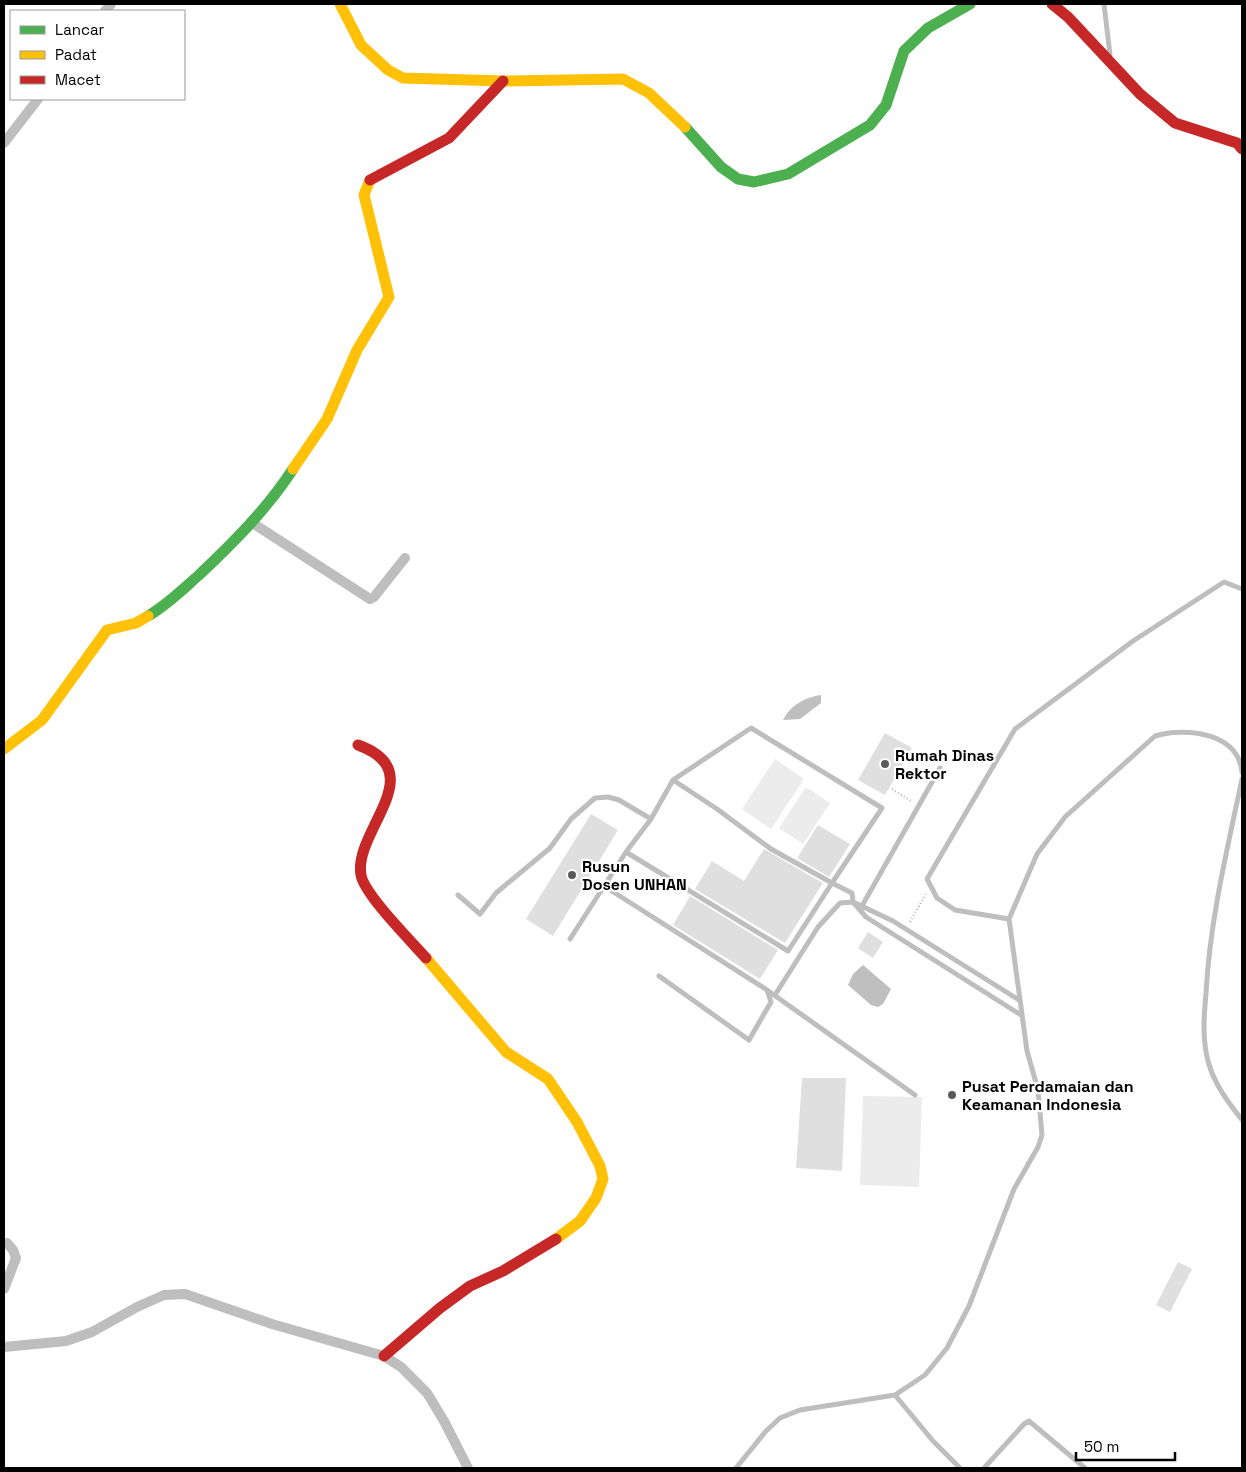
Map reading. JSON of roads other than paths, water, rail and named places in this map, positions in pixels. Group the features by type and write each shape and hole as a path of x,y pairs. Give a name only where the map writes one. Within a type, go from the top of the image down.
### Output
{"street":[{"path":"340,4 361,45 388,70 403,78 503,81 623,79 649,93 686,128 721,167 738,179 754,182 788,174 870,125 886,105 904,51 914,39 928,28 970,4"},
{"path":"1052,4 1068,17 1140,94 1176,123 1237,143 1242,149"},
{"path":"4,749 42,720 107,630 136,622 165,606 251,522 283,486 317,431 327,419 357,350 389,297 364,195 370,179 449,138 503,81"},
{"path":"4,144 37,100"},
{"path":"251,522 370,599 374,597 405,558"},
{"path":"358,745 382,756 388,771 387,802 361,861 360,874 363,885 506,1052 548,1079 581,1128 600,1166 603,1179 596,1198 580,1221 563,1235 503,1271 470,1286 440,1308 384,1356"},
{"path":"4,1289 16,1258 14,1250 7,1243"},
{"path":"4,1348 66,1341 92,1332 137,1307 164,1295 185,1294 280,1326 384,1356 401,1368 426,1393 444,1421 468,1468"}],"lane":[{"path":"1104,4 1110,63"},
{"path":"1009,919 955,910 937,898 926,879 1015,729 1133,641 1224,582 1242,589"},
{"path":"570,939 626,852 651,819 673,780 751,728 882,808 788,951 626,852"},
{"path":"736,1468 766,1431 780,1418 800,1410 895,1395 925,1375 947,1348 969,1306 1014,1189 1038,1147 1042,1135 1038,1090 1027,1051 1009,919 1037,854 1065,817 1155,736 1169,732 1185,731 1207,734 1232,750 1239,759 1242,772"},
{"path":"862,906 940,768"},
{"path":"1242,779 1216,903 1207,970 1203,1036 1208,1062 1217,1084 1242,1120"},
{"path":"673,780 717,809 771,849 852,893 853,902 866,917 1021,1015"},
{"path":"458,895 480,914 496,893 550,848 572,819 596,798 608,797 619,800 651,819"},
{"path":"604,886 775,995 915,1094"},
{"path":"775,995 818,927 840,903 853,902 906,930 1019,1000"},
{"path":"659,976 748,1040 771,1002 767,990"},
{"path":"895,1395 933,1441 960,1468"},
{"path":"984,1468 1024,1424 1029,1421 1084,1468"}],"place":[{"name":"Rumah Dinas Rektor","path":"885,764"},
{"name":"Rusun Dosen UNHAN","path":"572,875"},
{"name":"Pusat Perdamaian dan Keamanan Indonesia","path":"952,1095"}]}
